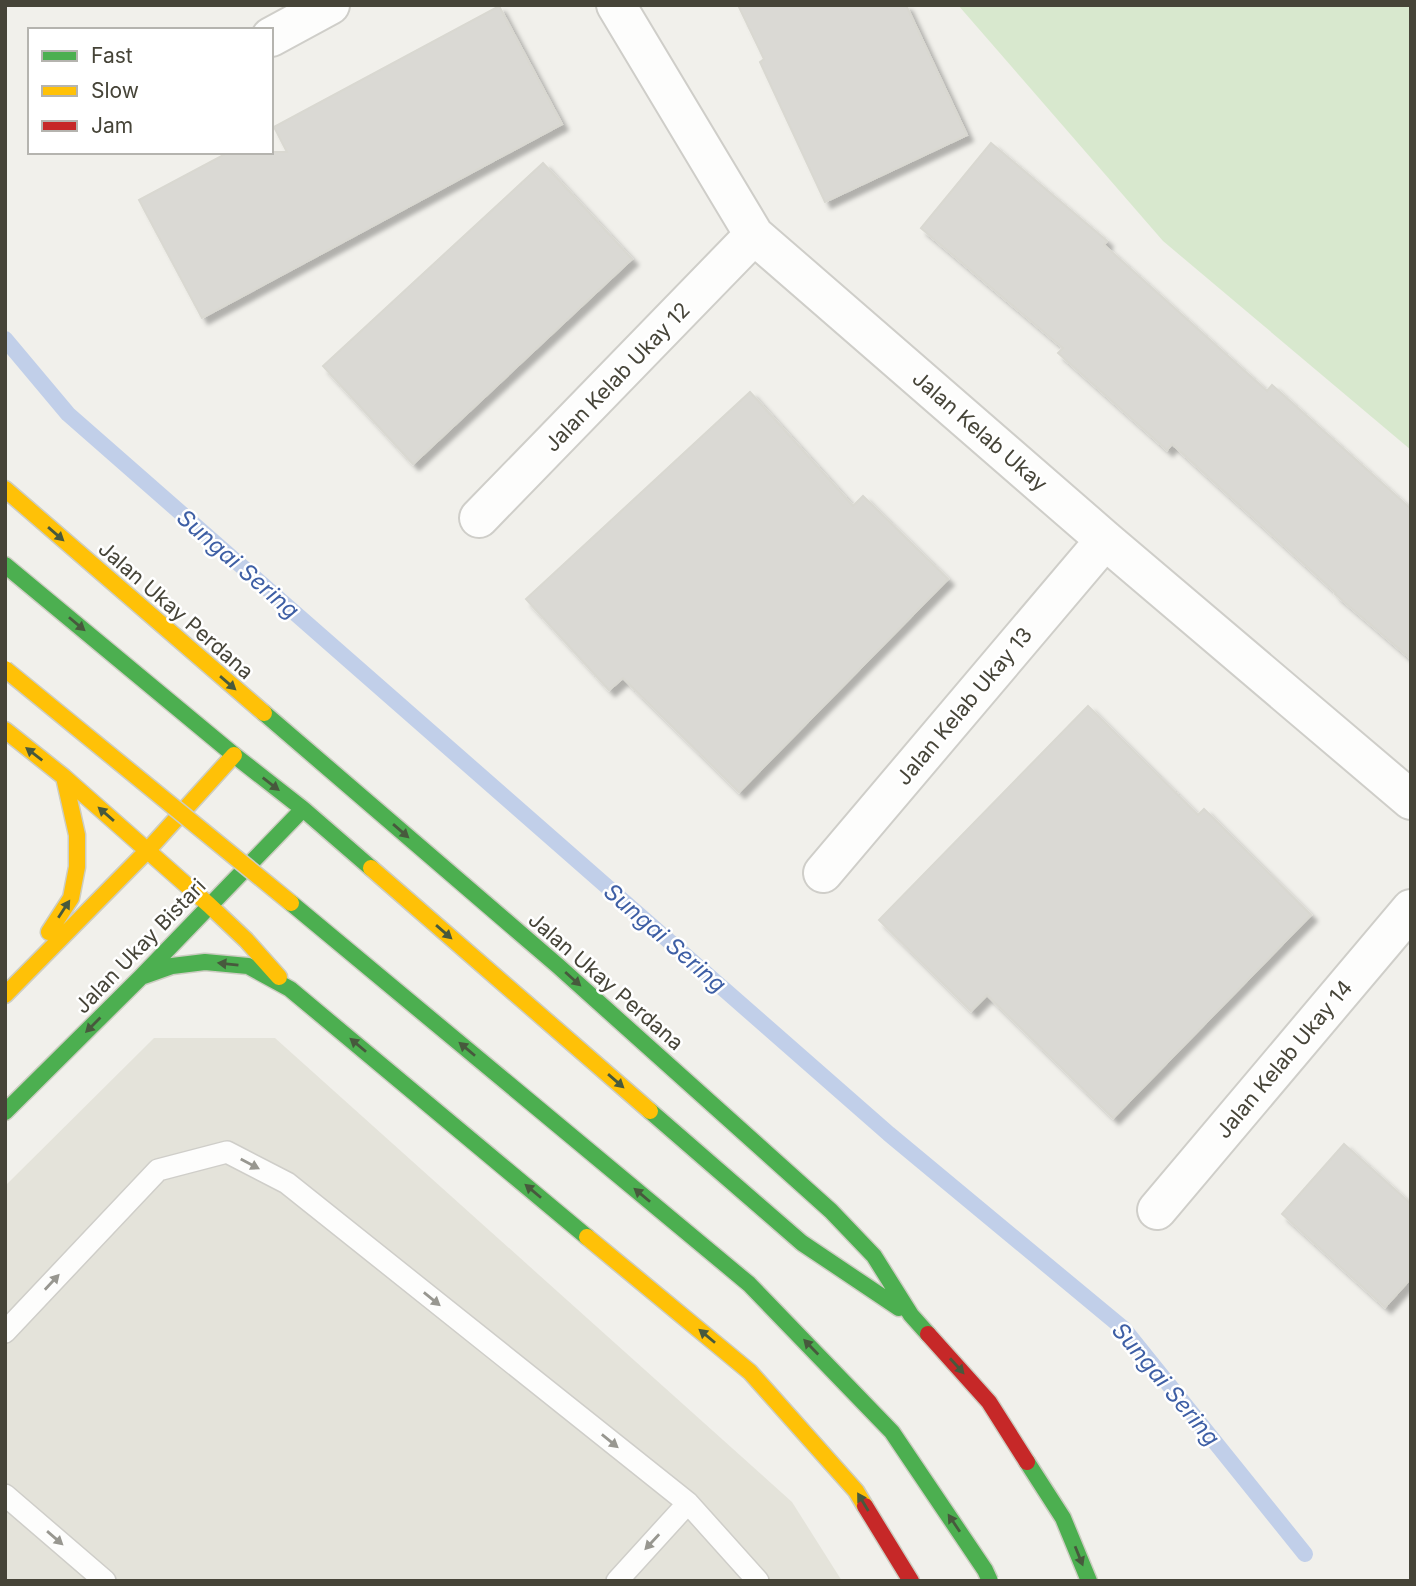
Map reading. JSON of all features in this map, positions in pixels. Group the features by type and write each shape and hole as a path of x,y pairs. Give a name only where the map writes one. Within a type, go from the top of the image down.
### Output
{"street":[{"path":"273,36 330,5"},
{"name":"Jalan Kelab Ukay","path":"617,5 754,236 1411,800"},
{"name":"Jalan Kelab Ukay 12","path":"479,518 754,236"},
{"name":"Jalan Ukay Perdana","path":"5,489 557,965 831,1211 874,1256 911,1315 989,1402 1063,1518 1089,1581"},
{"name":"Jalan Kelab Ukay 13","path":"823,873 1105,540"},
{"path":"5,565 303,809 802,1244 911,1315"},
{"path":"5,668 749,1284 892,1432 990,1581"},
{"path":"5,730 64,777 209,905 246,940 290,989 750,1372 856,1490 911,1581"},
{"path":"9,991 148,851 234,755"},
{"path":"9,991 71,898 77,835 64,777"},
{"name":"Jalan Ukay Bistari","path":"5,1112 141,977 303,809"},
{"name":"Jalan Kelab Ukay 14","path":"1157,1210 1411,909"},
{"path":"141,977 172,966 205,962 248,966 290,989"}],"lane":[{"path":"5,1332 158,1170 227,1152 287,1183 688,1503 758,1581"},
{"path":"5,1495 105,1581"},
{"path":"617,1581 688,1503"}],"shaded area":[{"path":"154,1038 275,1038 792,1502 842,1581 5,1581 5,1186"}],"green space":[{"path":"958,5 1411,5 1411,450 1163,241"}],"building":[{"path":"738,5 906,5 967,135 825,202 760,62 764,59"},
{"path":"499,6 562,124 202,318 139,200 225,154 287,152 274,127"},
{"path":"991,143 1107,241 1104,245 1267,391 1272,385 1411,509 1411,659 1335,594 1172,444 1167,450 1058,353 1063,348 921,228"},
{"path":"543,163 632,259 413,464 323,366"},
{"path":"750,392 853,506 863,496 948,579 739,792 623,678 609,690 526,599"},
{"path":"1088,706 1198,815 1204,809 1311,915 1113,1118 987,995 971,1011 879,920"},
{"path":"1344,1144 1411,1204 1411,1278 1385,1307 1282,1214"}],"waterway":[{"name":"Sungai Sering","path":"5,339 68,414 889,1134 1124,1329 1305,1554"}],"traffic: fast":[{"path":"5,565 371,868"},
{"path":"264,713 557,965 831,1211 874,1256 911,1315 928,1334"},
{"path":"5,1112 141,977 303,809"},
{"path":"291,903 749,1284 892,1432 990,1581"},
{"path":"141,977 172,966 205,962 248,966 290,989 587,1237"},
{"path":"650,1111 802,1243 899,1308"},
{"path":"1027,1462 1063,1518 1089,1581"}],"traffic: slow":[{"path":"5,489 264,713"},
{"path":"5,669 291,903"},
{"path":"5,730 64,777 209,905 246,940 279,977"},
{"path":"5,995 147,851 234,755"},
{"path":"49,932 71,898 77,867 77,835 64,777"},
{"path":"371,868 650,1111"},
{"path":"587,1237 750,1372 856,1491 865,1506"}],"traffic: jam":[{"path":"928,1334 989,1402 1027,1462"},
{"path":"865,1506 911,1581"}]}
